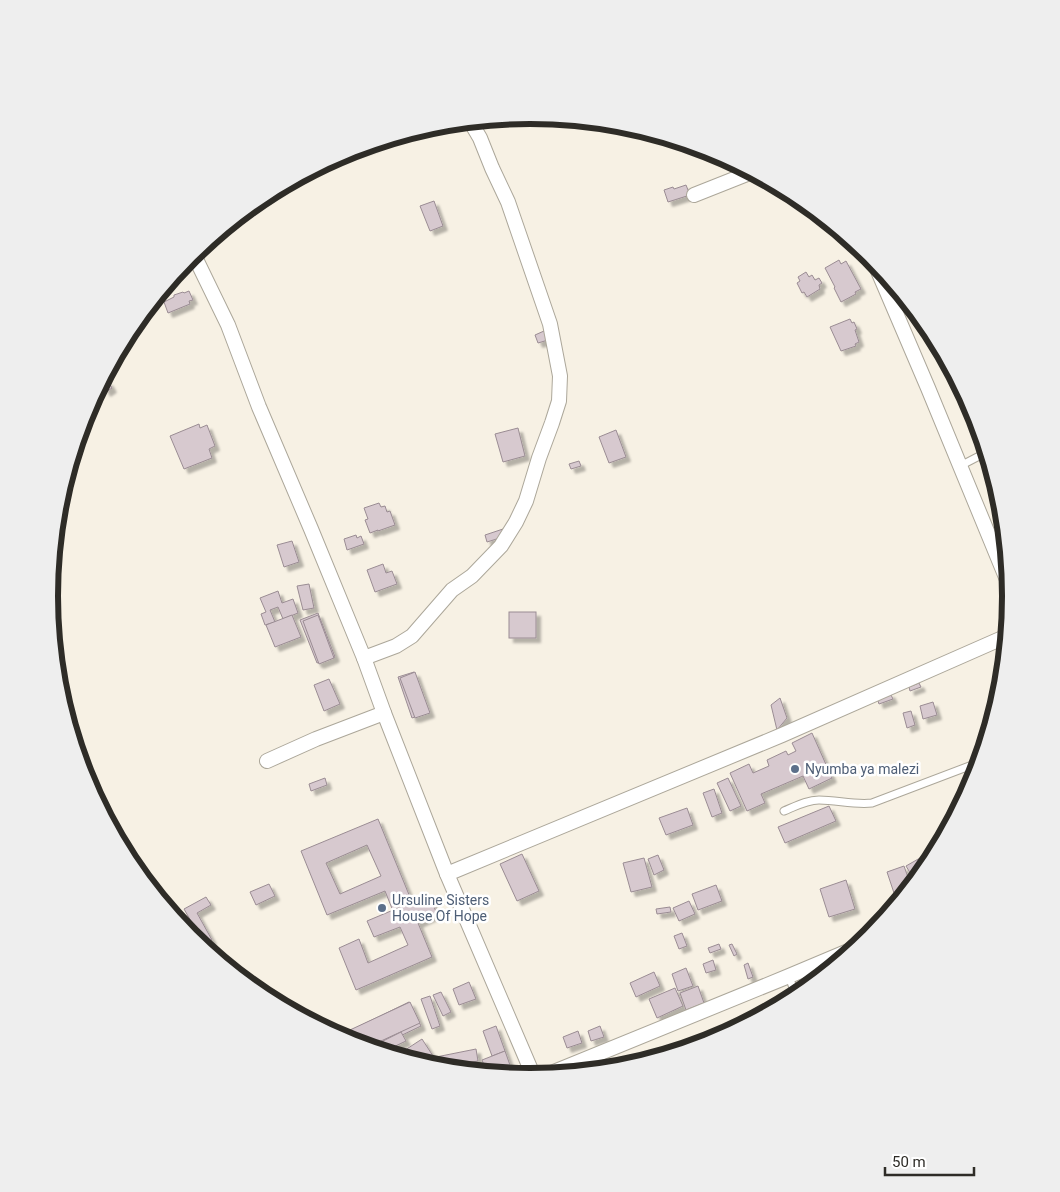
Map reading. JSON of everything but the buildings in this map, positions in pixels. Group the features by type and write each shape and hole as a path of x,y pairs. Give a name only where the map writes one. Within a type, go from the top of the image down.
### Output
{"street":[{"path":"364,658 396,646 412,636 452,590 472,576 501,546 526,501 559,401 560,376 550,324 508,202 474,127"},
{"path":"694,195 744,175"},
{"path":"198,261 228,326 259,408 364,658 447,874 530,1068"},
{"path":"882,281 1001,565"},
{"path":"447,874 782,735 1000,639"},
{"path":"267,761 316,739 384,713"},
{"path":"568,1066 835,956"}],"lane":[{"path":"960,466 980,455"},
{"path":"784,811 802,803 818,800 862,804 872,803 971,765"},
{"path":"789,976 793,989"}],"place":[{"name":"Nyumba ya malezi","path":"795,769"},
{"name":"Ursuline Sisters House Of Hope","path":"382,908"}]}
